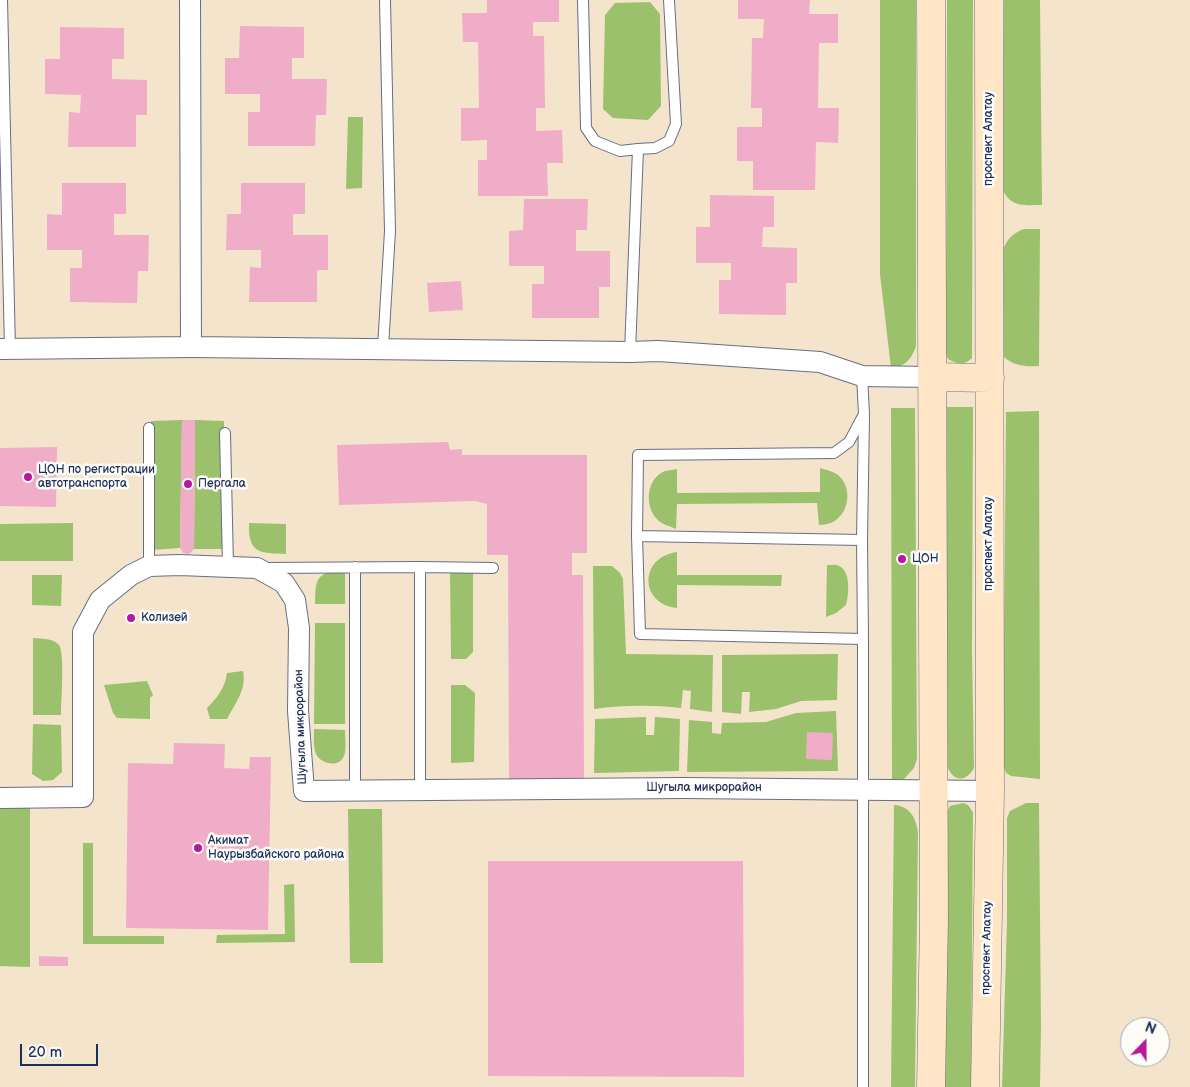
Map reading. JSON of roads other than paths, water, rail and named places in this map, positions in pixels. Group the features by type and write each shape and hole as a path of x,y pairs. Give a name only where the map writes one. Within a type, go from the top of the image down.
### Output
{"main road":[{"path":"931,0 934,919 931,1087"},
{"name":"проспект Алатау","path":"985,1087 990,791 989,0"},
{"path":"932,377 990,378"}],"street":[{"path":"190,0 191,347"},
{"path":"5,349 191,347 658,351 820,362 862,376 932,377"},
{"name":"Шугыла микрорайон","path":"0,798 83,797 83,632 100,600 131,576 150,566 257,568 284,583 295,600 299,628 298,711 304,791 863,788 990,791"}],"lane":[{"path":"2,0 5,349"},
{"path":"383,348 390,239 385,0"},
{"path":"583,0 586,128 595,141 620,151 655,148 669,141 676,124 669,0"},
{"path":"630,352 638,149"},
{"path":"862,376 864,414 862,540 863,1087"},
{"path":"863,639 640,634 637,536 638,455 834,453 849,442 864,414"},
{"path":"149,428 150,566"},
{"path":"225,433 228,566"},
{"path":"637,536 862,540"},
{"path":"355,567 355,791"},
{"path":"420,567 420,790"},
{"path":"257,568 493,568"}],"place":[{"name":"ЦОН по регистрации автотранспорта","path":"28,477"},
{"name":"Пергала","path":"188,484"},
{"name":"ЦОН","path":"902,559"},
{"name":"Колизей","path":"131,618"},
{"name":"Акимат Наурызбайского района","path":"198,848"}]}
